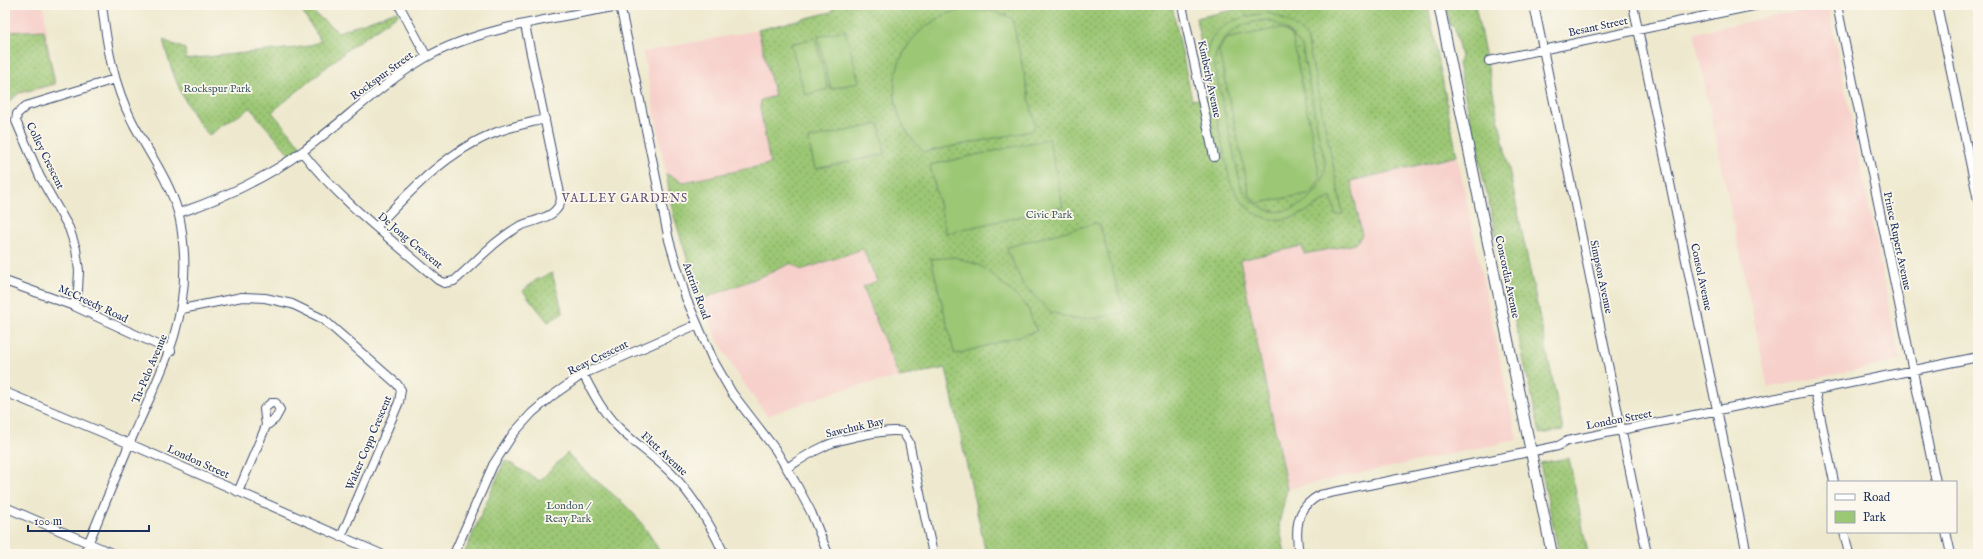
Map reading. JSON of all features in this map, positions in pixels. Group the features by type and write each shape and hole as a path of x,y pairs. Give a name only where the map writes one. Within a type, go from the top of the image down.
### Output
{"main road":[{"name":"Concordia Avenue","path":"1439,5 1552,554"}],"street":[{"name":"Tu-Pelo Avenue","path":"84,554 171,351 182,309 185,271 183,240 179,213 164,176 131,120 115,79 107,45 102,5"},
{"path":"399,5 427,57"},
{"name":"Rockspur Street","path":"179,213 215,200 259,180 302,152 392,80 427,57 470,39 525,25 621,5"},
{"name":"Antrim Road","path":"621,5 668,240 678,276 696,325 713,360 732,393 775,449 787,468 811,512 828,554"},
{"name":"Kimberly Avenue","path":"1182,5 1214,157"},
{"name":"Simpson Avenue","path":"1534,5 1647,554"},
{"name":"Consol Avenue","path":"1633,5 1747,554"},
{"name":"Besant Street","path":"1489,60 1639,30 1736,7 1758,5"},
{"name":"Prince Rupert Avenue","path":"1837,5 1936,481"},
{"path":"1938,5 1978,200"},
{"name":"De Jong Crescent","path":"302,152 332,188 438,280 444,282 454,281 506,235 519,227 550,215 558,209 561,198 525,25"},
{"name":"Colley Crescent","path":"74,306 78,290 76,249 63,215 40,176 20,132 16,121 17,114 26,106 115,79"},
{"path":"376,227 426,176 464,148 496,132 545,119"},
{"name":"McCreedy Road","path":"5,281 74,306 171,351"},
{"name":"Walter Copp Crescent","path":"182,309 242,297 266,298 292,304 323,319 397,384 401,390 399,402 341,537"},
{"name":"Reay Crescent","path":"454,554 490,472 508,440 524,421 541,405 583,374 696,325"},
{"name":"London Street","path":"1299,554 1296,534 1298,520 1309,502 1320,495 1558,446 1567,441 1622,431 1978,357"},
{"name":"Flett Avenue","path":"583,374 600,405 612,421 670,473 684,489 715,535 724,554"},
{"path":"1815,391 1834,481"},
{"name":"London Street","path":"5,392 130,444 381,554"},
{"path":"238,492 266,426"},
{"name":"Sawchuk Bay","path":"787,468 815,451 832,443 891,430 903,432 909,442 933,554"},
{"path":"5,507 114,554"},
{"path":"1844,533 1849,554"},
{"path":"1946,533 1951,554"}],"shaded area":[{"path":"5,5 44,5 47,38 56,85 19,95 7,104 5,109"},
{"path":"1828,5 1900,361 1768,388 1694,33"},
{"path":"758,30 776,96 760,107 770,164 684,182 666,174 643,52"},
{"path":"1457,156 1517,440 1287,489 1240,260 1303,246 1303,252 1305,252 1362,235 1350,181"},
{"path":"863,249 877,281 864,287 899,377 837,391 767,416 736,372 719,342 700,300 792,263 801,270"}],"green space":[{"name":"Rockspur Park","path":"298,5 304,5 338,32 397,11 399,14 352,46 272,112 302,148 291,156 250,108 209,135 193,114 180,90 163,40 185,49 186,59 295,48 308,46 321,41"},
{"name":"Civic Park","path":"836,5 1172,5 1192,100 1211,96 1196,18 1255,5 1428,5 1457,156 1351,181 1362,235 1356,244 1304,254 1302,246 1240,260 1287,489 1279,524 1285,554 986,554 946,368 899,377 863,287 877,281 863,249 801,270 792,263 700,300 673,213 666,174 684,182 770,164 760,107 761,100 775,96 758,30 831,12"},
{"path":"1446,5 1475,5 1563,430 1540,434 1458,64 1461,57 1454,26 1450,26"},
{"path":"964,9 989,11 1012,18 1035,125 1031,131 924,152 907,132 898,111 894,89 898,68 906,48 921,31 940,18"},
{"path":"1269,13 1285,20 1307,38 1343,214 1336,215 1331,197 1295,217 1270,219 1253,212 1246,206 1230,181 1208,80 1206,64 1208,49 1211,40 1224,26 1241,18","holes":["1267,20 1278,24 1287,30 1302,47 1325,161 1325,172 1315,193 1298,206 1283,211 1270,210 1258,205 1248,197 1241,187 1214,64 1216,54 1220,46 1225,38 1232,32 1239,27 1257,21"]},
{"path":"1280,28 1292,35 1320,178 1312,193 1258,203 1250,196 1219,51 1225,39"},
{"path":"44,30 55,84 19,93 5,106 5,32"},
{"path":"845,30 859,82 831,89 818,37"},
{"path":"815,38 828,89 805,95 791,44"},
{"path":"879,124 885,154 815,169 808,139"},
{"path":"1049,139 1063,207 946,233 930,165"},
{"path":"1096,223 1100,225 1124,312 1097,318 1073,319 1051,312 1023,284 1007,250 1008,247"},
{"path":"955,257 981,266 1011,291 1027,307 1037,331 957,354 954,352 931,259"},
{"path":"552,273 563,313 548,322 523,291 536,280"},
{"name":"London / Reay Park","path":"567,453 581,468 634,514 661,554 464,554 505,460 540,481"},
{"path":"1569,458 1588,554 1559,554 1540,463"}],"district":[{"name":"VALLEY GARDENS","path":"625,198"}]}
